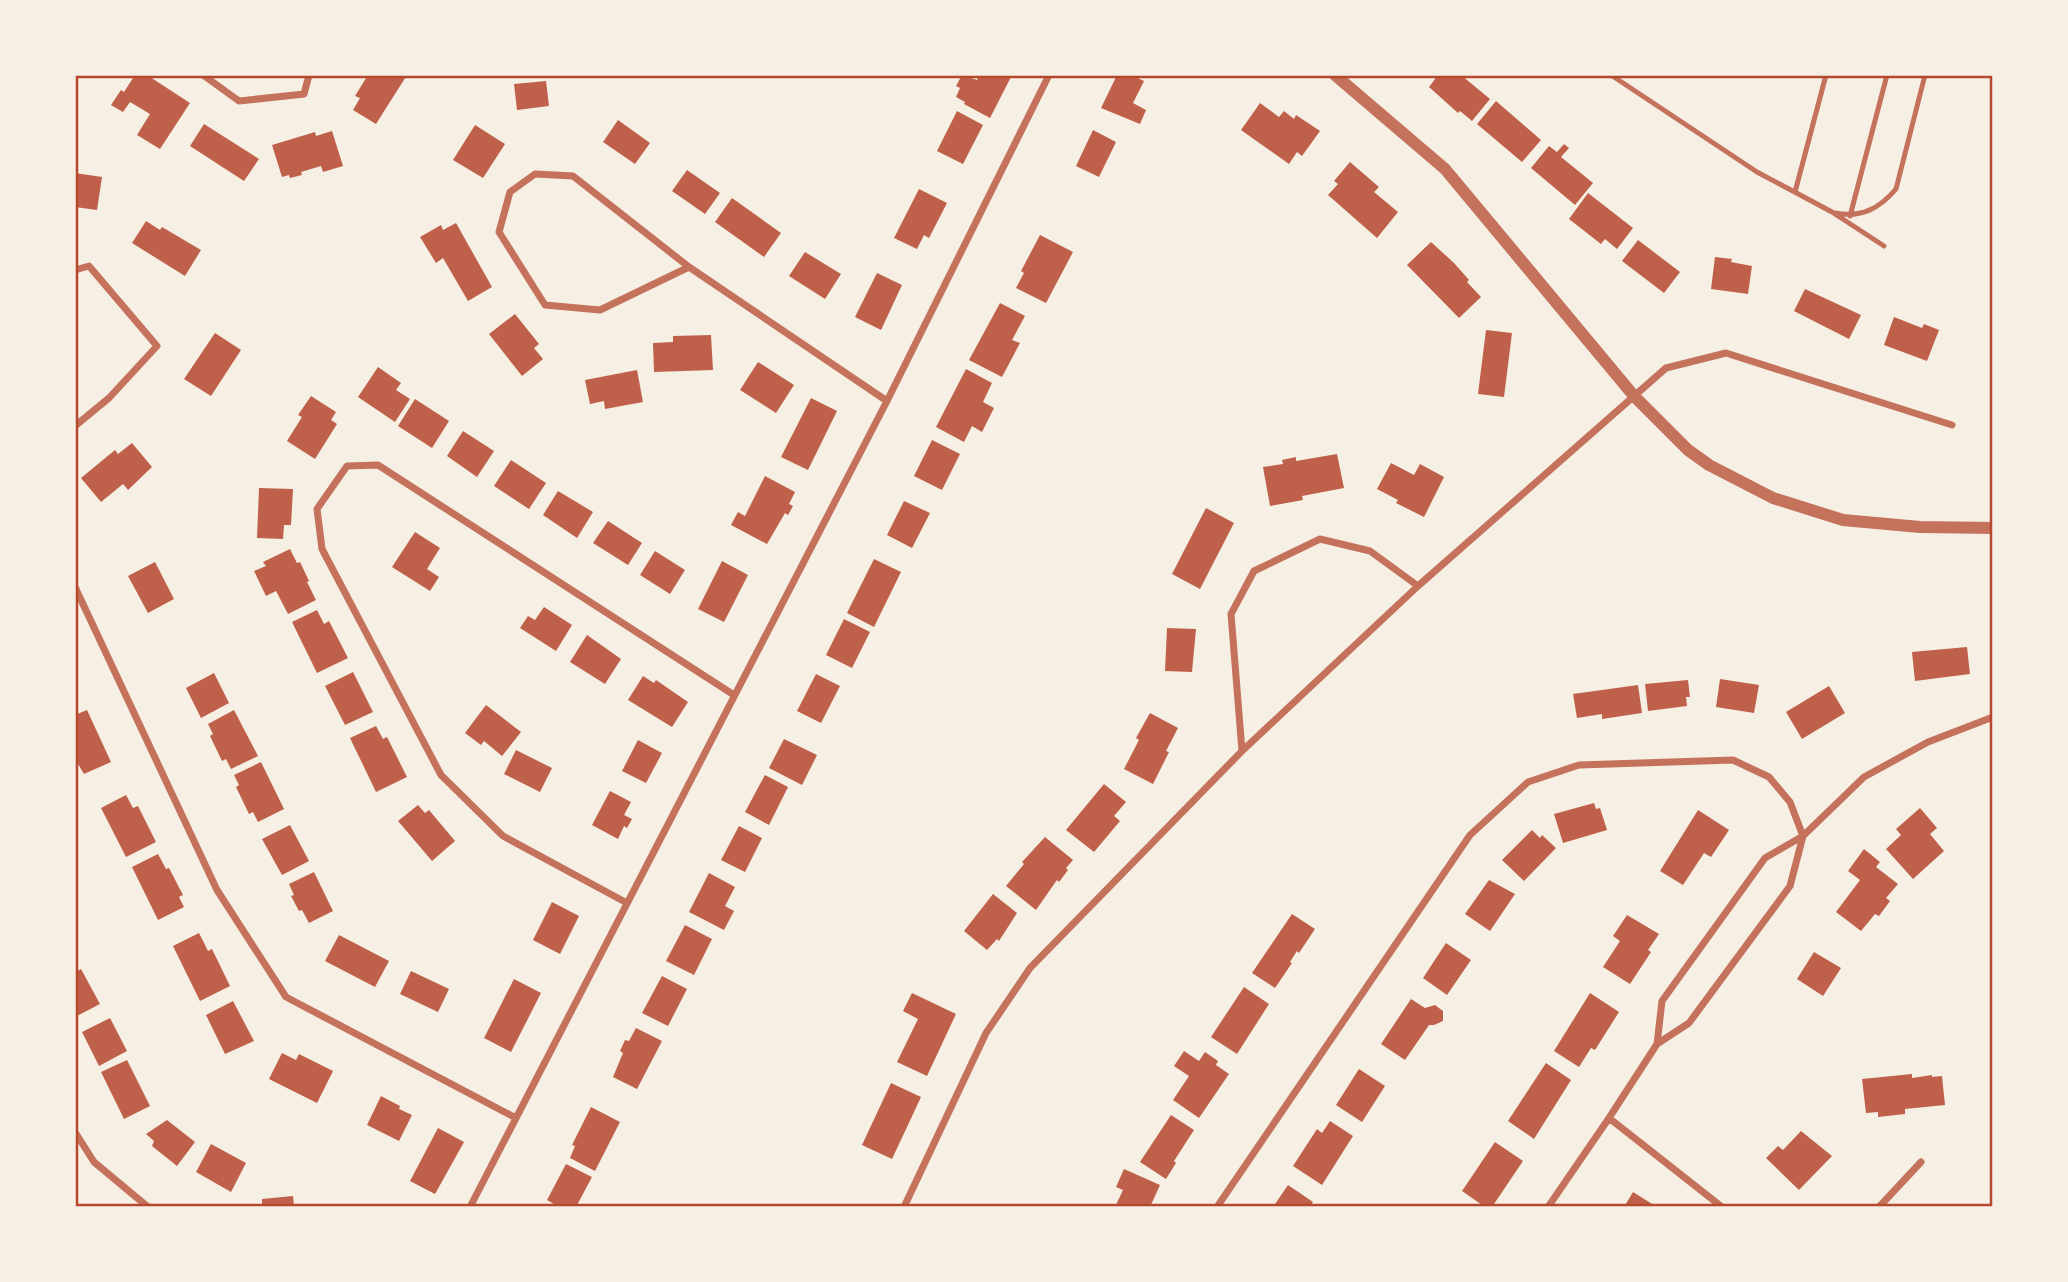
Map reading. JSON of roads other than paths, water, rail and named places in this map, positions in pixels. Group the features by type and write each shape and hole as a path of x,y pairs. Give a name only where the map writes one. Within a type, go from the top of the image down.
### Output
{"street":[{"path":"203,75 239,101 304,94 309,75"},
{"path":"470,1207 887,401 1049,75"},
{"path":"1335,75 1445,169 1634,396 1688,450 1709,465 1773,498 1843,520 1920,527 1993,528"},
{"path":"690,267 600,310 545,305 499,232 510,192 535,174 573,176 690,267 887,401"},
{"path":"75,270 89,266 157,346 109,398 75,426"},
{"path":"904,1207 986,1033 1030,968 1242,751 1418,586 1666,368 1726,353 1952,425"},
{"path":"627,902 503,836 440,775 322,549 317,509 346,466 378,465 734,695"},
{"path":"1242,751 1231,614 1254,571 1320,539 1370,551 1418,586"},
{"path":"75,587 217,890 286,997 516,1118"},
{"path":"1657,1044 1662,1001 1765,858 1803,836 1864,777 1928,742 1993,717"},
{"path":"1217,1207 1470,835 1528,782 1579,765 1733,760 1769,777 1790,802 1803,836 1790,886 1689,1023 1657,1044 1548,1207"},
{"path":"1609,1118 1722,1207"},
{"path":"75,1132 94,1161 148,1207"},
{"path":"1879,1207 1921,1162"}],"lane":[{"path":"1611,75 1757,172 1832,212 1884,246"},
{"path":"1795,192 1826,75"},
{"path":"1850,216 1887,75"},
{"path":"1832,212 1850,216 1871,211 1886,202 1896,189 1925,75"}]}
